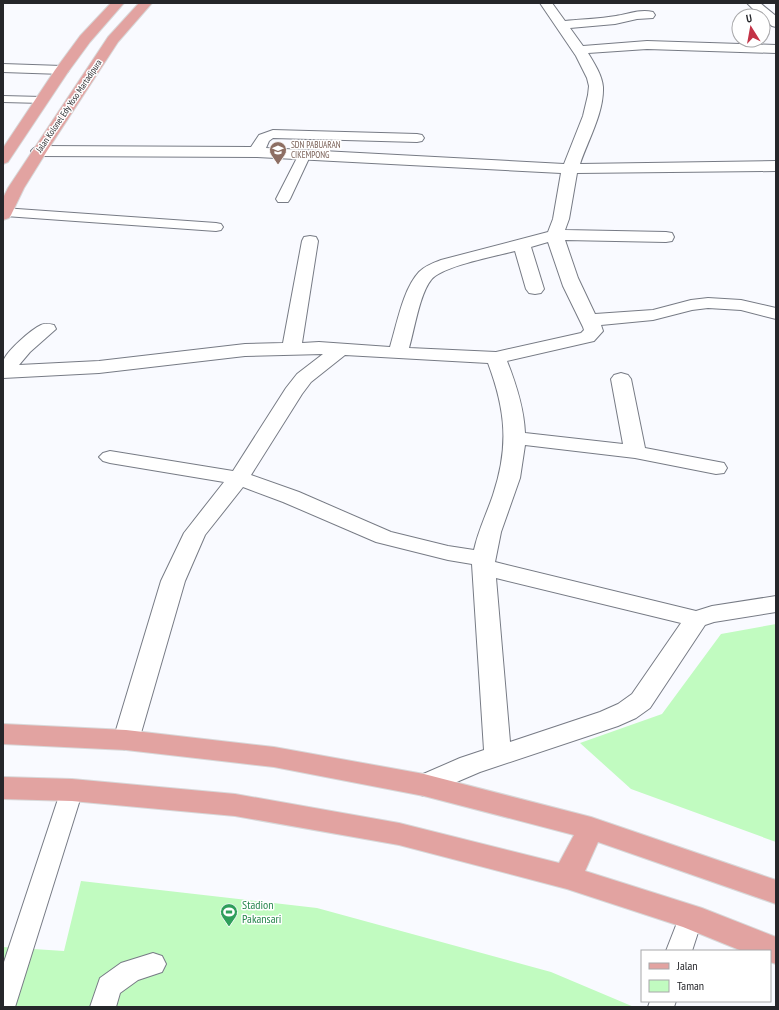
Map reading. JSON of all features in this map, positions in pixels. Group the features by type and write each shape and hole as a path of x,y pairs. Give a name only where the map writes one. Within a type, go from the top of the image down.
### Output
{"main road":[{"path":"3,159 62,70 85,39 118,3"},
{"name":"Jalan Kolonel Edy Yoso Martadipura","path":"5,209 10,188 39,151 113,40 146,3"},
{"path":"3,734 126,740 274,757 424,785 591,828 776,892"},
{"path":"3,788 72,790 235,805 391,832 567,877 691,917 776,951"},
{"path":"567,877 591,828"}],"street":[{"path":"5,372 99,367 219,352 292,348 496,358 587,337 594,331 562,261 555,235 560,226 570,169 595,102 596,85 592,74 579,50 546,3"},
{"path":"753,3 776,23"},
{"path":"560,24 615,20 636,15 649,15"},
{"path":"579,50 647,45 776,49"},
{"path":"3,68 62,70"},
{"path":"257,152 263,138 273,134 417,138"},
{"path":"39,151 257,152 570,169 776,166"},
{"path":"398,353 418,287 424,276 433,270 447,264 555,235 666,237"},
{"path":"292,348 310,241"},
{"path":"522,244 534,289"},
{"path":"590,320 653,315 691,305 708,303 741,305 776,314"},
{"path":"5,372 20,351 47,329"},
{"path":"126,740 173,580 195,533 239,478 293,392 304,378 340,350"},
{"path":"496,358 506,383 513,410 515,438 514,457 507,486 488,537 483,563 498,756"},
{"path":"621,379 635,452"},
{"path":"515,438 635,452 716,468"},
{"path":"110,457 239,478 291,497 384,537 696,619 712,614 776,604"},
{"path":"424,785 470,765 609,719 627,711 641,700 652,686 696,619"}],"lane":[{"path":"3,99 42,100"},
{"path":"283,199 305,154"},
{"path":"5,209 216,227"},
{"path":"3,1004 72,790"},
{"path":"679,950 691,917"},
{"path":"102,1007 109,986 130,971 153,964"}],"green space":[{"path":"776,624 776,842 631,789 580,743 662,714 721,634"},
{"name":"Stadion Pakansari","path":"81,881 317,908 551,972 634,1007 3,1007 3,947 64,951"}],"place":[{"name":"SDN PABUARAN CIKEMPONG","path":"278,165"},
{"name":"Stadion Pakansari","path":"229,927"}]}
